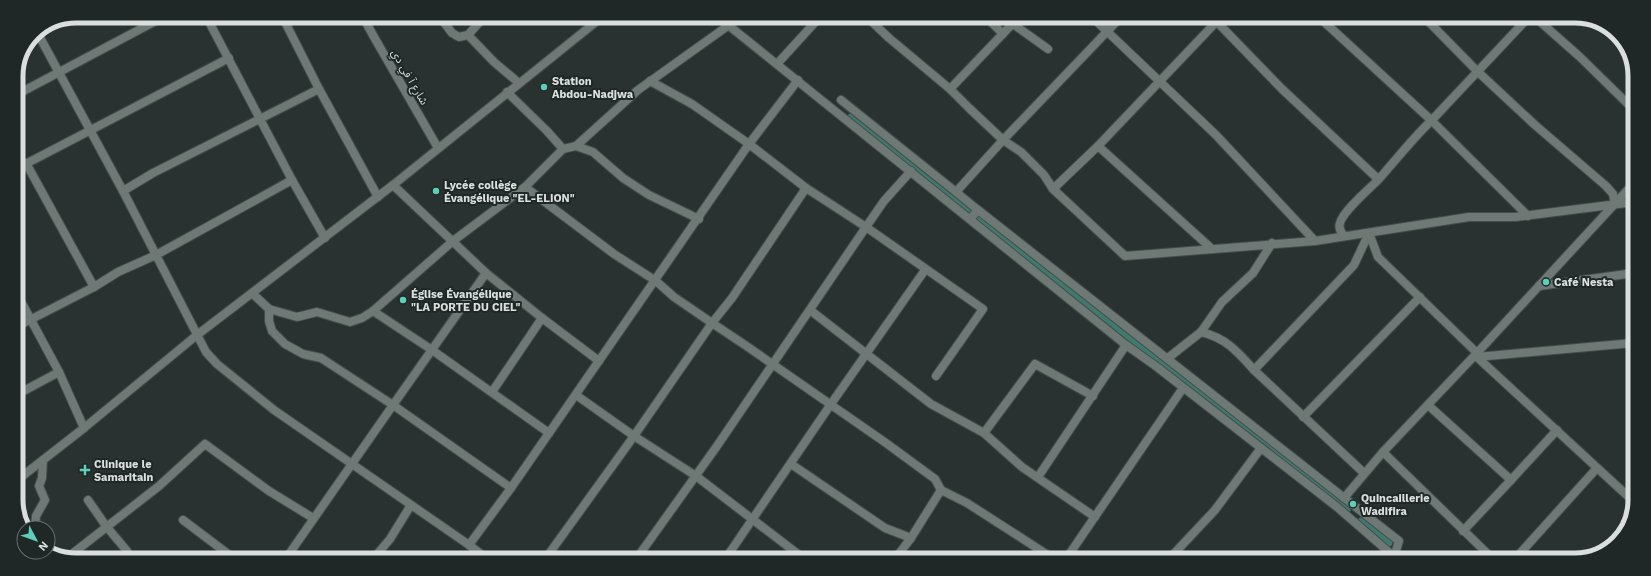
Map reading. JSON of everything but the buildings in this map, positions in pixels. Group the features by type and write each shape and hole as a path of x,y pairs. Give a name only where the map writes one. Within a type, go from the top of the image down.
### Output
{"street":[{"path":"23,91 152,23"},
{"path":"210,23 292,180 325,238"},
{"path":"286,23 319,89 378,197"},
{"name":"شارع آ في دي","path":"366,23 438,148"},
{"path":"444,23 452,33 459,37 468,35 479,23"},
{"path":"23,476 84,428 197,335 253,294 378,197 594,23"},
{"path":"726,23 1126,345 1336,507 1389,553"},
{"path":"777,64 814,23"},
{"path":"873,23 950,89 968,108 1003,140 1020,152 1044,175 1053,189 1125,256 1272,243 1315,241 1469,217 1528,216 1628,203"},
{"path":"992,23 1004,34"},
{"path":"950,89 1014,23"},
{"path":"1018,23 1048,49"},
{"path":"1098,23 1216,135 1315,241"},
{"path":"956,192 1003,140 1115,23"},
{"path":"1053,189 1098,146 1215,23"},
{"path":"1221,23 1282,89 1378,179"},
{"path":"1325,23 1431,120 1528,216"},
{"path":"1430,23 1477,71 1535,125 1606,186 1613,194 1615,204"},
{"path":"1344,236 1339,229 1340,222 1344,215 1431,120 1449,104 1477,71 1523,23"},
{"path":"1542,23 1580,57 1628,105"},
{"path":"253,294 269,308 297,317 317,312 350,322 373,312 453,241 525,187 563,149 576,146 638,90 729,25"},
{"path":"468,35 494,62 519,83"},
{"path":"40,38 123,191 206,352 217,364 274,410 479,553"},
{"path":"23,165 229,58"},
{"path":"469,545 511,488 656,281 749,144 798,80"},
{"path":"650,81 692,104 749,144 806,188 866,227 982,309 936,376"},
{"path":"123,191 153,173 319,89"},
{"path":"507,92 547,131 563,149"},
{"path":"841,100 978,210 1168,358 1222,403 1399,541 1397,553"},
{"path":"576,146 593,152 623,178 649,195 699,219"},
{"path":"1098,146 1212,249"},
{"path":"26,163 94,287"},
{"path":"641,553 696,476 884,201 911,171"},
{"path":"23,323 94,287 118,272 156,255 292,180"},
{"path":"393,185 486,273 599,361"},
{"path":"525,187 614,254 656,281 674,297 773,363 935,479 941,490 967,504 1045,553"},
{"path":"550,553 634,436 712,323 732,298 806,188"},
{"path":"1344,498 1382,452 1477,355 1628,190"},
{"path":"970,219 978,210"},
{"path":"1369,233 1378,257 1477,355 1628,496"},
{"path":"1254,370 1354,265 1369,233"},
{"path":"1168,358 1201,332 1222,302 1253,273 1272,243"},
{"path":"729,553 831,404 926,270"},
{"path":"290,553 486,273"},
{"path":"1539,286 1628,274"},
{"path":"1303,417 1420,297"},
{"path":"23,305 59,372 84,428"},
{"path":"269,308 269,321 272,330 285,344 303,354 321,358 393,405 511,488"},
{"path":"810,310 931,404 984,433 1022,467 1095,517"},
{"path":"373,312 432,350 549,433"},
{"path":"492,392 542,318"},
{"path":"1201,332 1224,340 1238,351 1254,370 1364,473"},
{"path":"1477,355 1628,343"},
{"path":"1038,478 1126,345"},
{"path":"984,433 1035,364 1093,396"},
{"path":"23,391 59,372"},
{"path":"1070,553 1183,388"},
{"path":"576,395 634,436 696,476 791,553"},
{"path":"1428,405 1511,480"},
{"path":"1462,531 1556,430"},
{"path":"73,553 106,526 160,486 205,444 269,491 313,518"},
{"path":"1176,553 1214,511 1261,448"},
{"path":"1382,452 1486,553"},
{"path":"36,520 36,516 45,500 39,486 42,478 43,460"},
{"path":"791,464 886,528 911,538"},
{"path":"1520,553 1597,468"},
{"path":"900,553 911,538 941,490"},
{"path":"88,500 106,526 127,551 126,553"},
{"path":"378,553 390,539 412,505"},
{"path":"183,520 227,553"}],"waterway":[{"path":"851,117 970,211"},
{"path":"977,216 1029,258"},
{"path":"1033,261 1347,510"},
{"path":"1361,521 1389,543"}],"place":[{"name":"Station Abdou-Nadjwa","path":"544,87"},
{"name":"Lycée collège Évangélique \"EL-ELION\"","path":"436,191"},
{"name":"Café Nesta","path":"1546,282"},
{"name":"Église Évangélique \"LA PORTE DU CIEL\"","path":"403,300"},
{"name":"Clinique le Samaritain","path":"85,470"},
{"name":"Quincaillerie Wadifira","path":"1353,504"}]}
